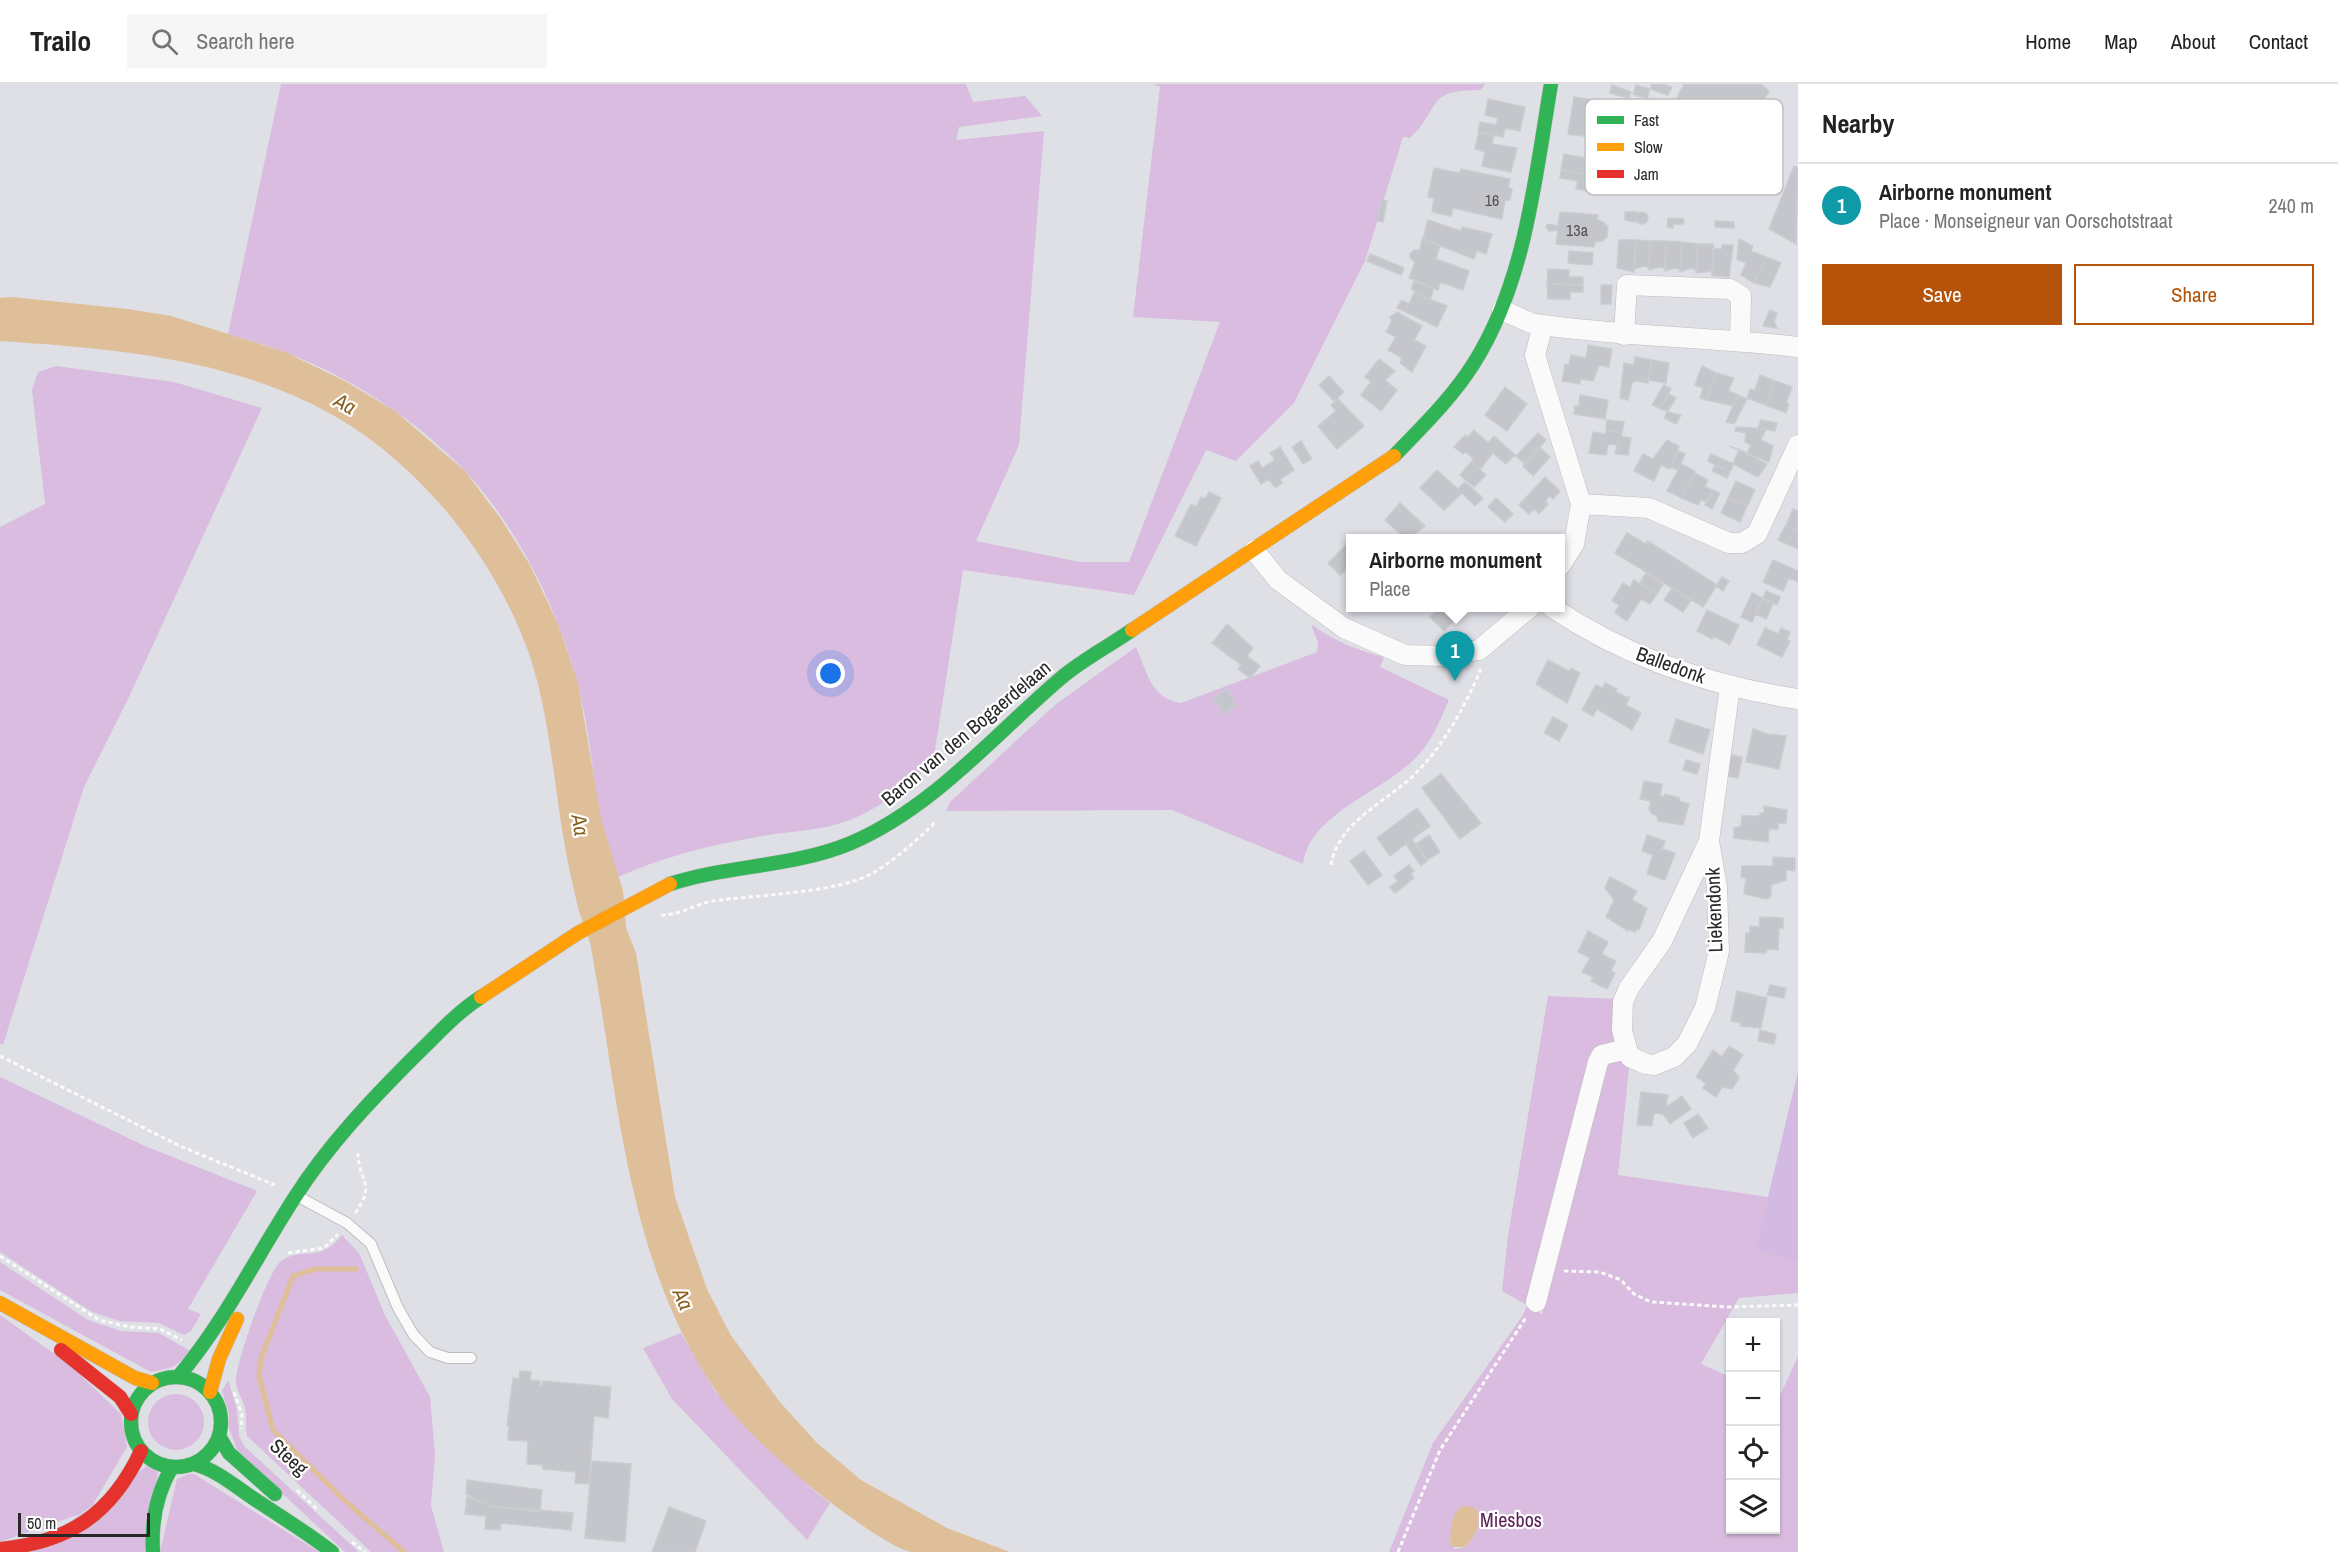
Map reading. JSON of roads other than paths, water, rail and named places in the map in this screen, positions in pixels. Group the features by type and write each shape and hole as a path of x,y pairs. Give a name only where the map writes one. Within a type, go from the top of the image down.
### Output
{"main road":[{"name":"Baron van den Bogaerdelaan","path":"178,1377 201,1350 222,1314 243,1285 296,1195 377,1094 464,1009 578,933 670,884 708,872 811,855 850,843 896,820 929,796 1063,676 1391,459 1425,424 1473,363 1502,310 1518,263 1537,177 1551,84"},
{"name":"Baron van den Bogaerdelaan","path":"210,1392 219,1359 237,1319 243,1285"},
{"path":"0,1304 85,1348 135,1378 152,1383 178,1377 196,1381 210,1392 220,1413 219,1436 210,1452 194,1464 172,1467 160,1465 141,1451 132,1433 131,1414 138,1396 152,1383"},
{"path":"37,1325 72,1360 120,1397 131,1414"},
{"name":"Steeg","path":"219,1436 229,1453 273,1491 298,1525"},
{"path":"0,1549 32,1545 82,1524 119,1494 133,1472 141,1451"},
{"name":"Steeg","path":"194,1464 212,1469 263,1505 298,1525 332,1552"},
{"path":"153,1552 155,1504 160,1484 172,1467"}],"street":[{"path":"1624,335 1627,285 1638,285 1730,289 1741,296 1740,340"},
{"path":"1502,310 1531,323 1543,325 1624,335 1740,340 1798,348"},
{"path":"1543,325 1535,355 1577,484 1581,504 1580,522 1574,544 1565,558"},
{"path":"1581,504 1649,508 1729,543 1742,543 1757,534 1798,445"},
{"path":"1254,550 1278,580 1344,628 1405,655 1443,656 1479,650 1524,612"},
{"name":"Balledonk","path":"1560,612 1657,664 1730,686 1798,699"},
{"name":"Liekendonk","path":"1709,841 1717,887 1719,951 1705,1008 1687,1044 1664,1062 1654,1065 1637,1061 1627,1049 1622,1030 1623,1002 1629,988 1662,941 1709,841 1730,686"},
{"path":"1536,1302 1598,1062 1602,1056 1627,1049"}],"lane":[{"path":"296,1195 347,1223 371,1244 398,1308 419,1340 430,1352 448,1358 471,1358"}],"water":[{"name":"Aa","path":"12,297 128,309 171,316 285,352 345,381 395,411 465,471 501,519 530,565 558,624 578,683 601,819 623,891 626,928 636,953 675,1197 707,1289 730,1334 779,1401 817,1443 861,1480 947,1528 1010,1552 911,1552 871,1531 810,1486 754,1436 723,1401 685,1338 662,1287 644,1233 630,1178 591,947 579,911 569,867 541,695 527,648 514,617 499,587 462,531 418,480 367,437 326,411 283,391 238,375 143,355 0,341 0,298"},
{"path":"1465,1506 1475,1508 1479,1519 1477,1529 1465,1547 1451,1547 1452,1521 1459,1508"}],"waterway":[{"path":"356,1269 315,1269 293,1276 261,1358 259,1376 273,1430 345,1501 404,1552"}],"place":[{"name":"Airborne monument","path":"1455,681"}],"park label":[{"name":"Miesbos","path":"1511,1520"}]}
